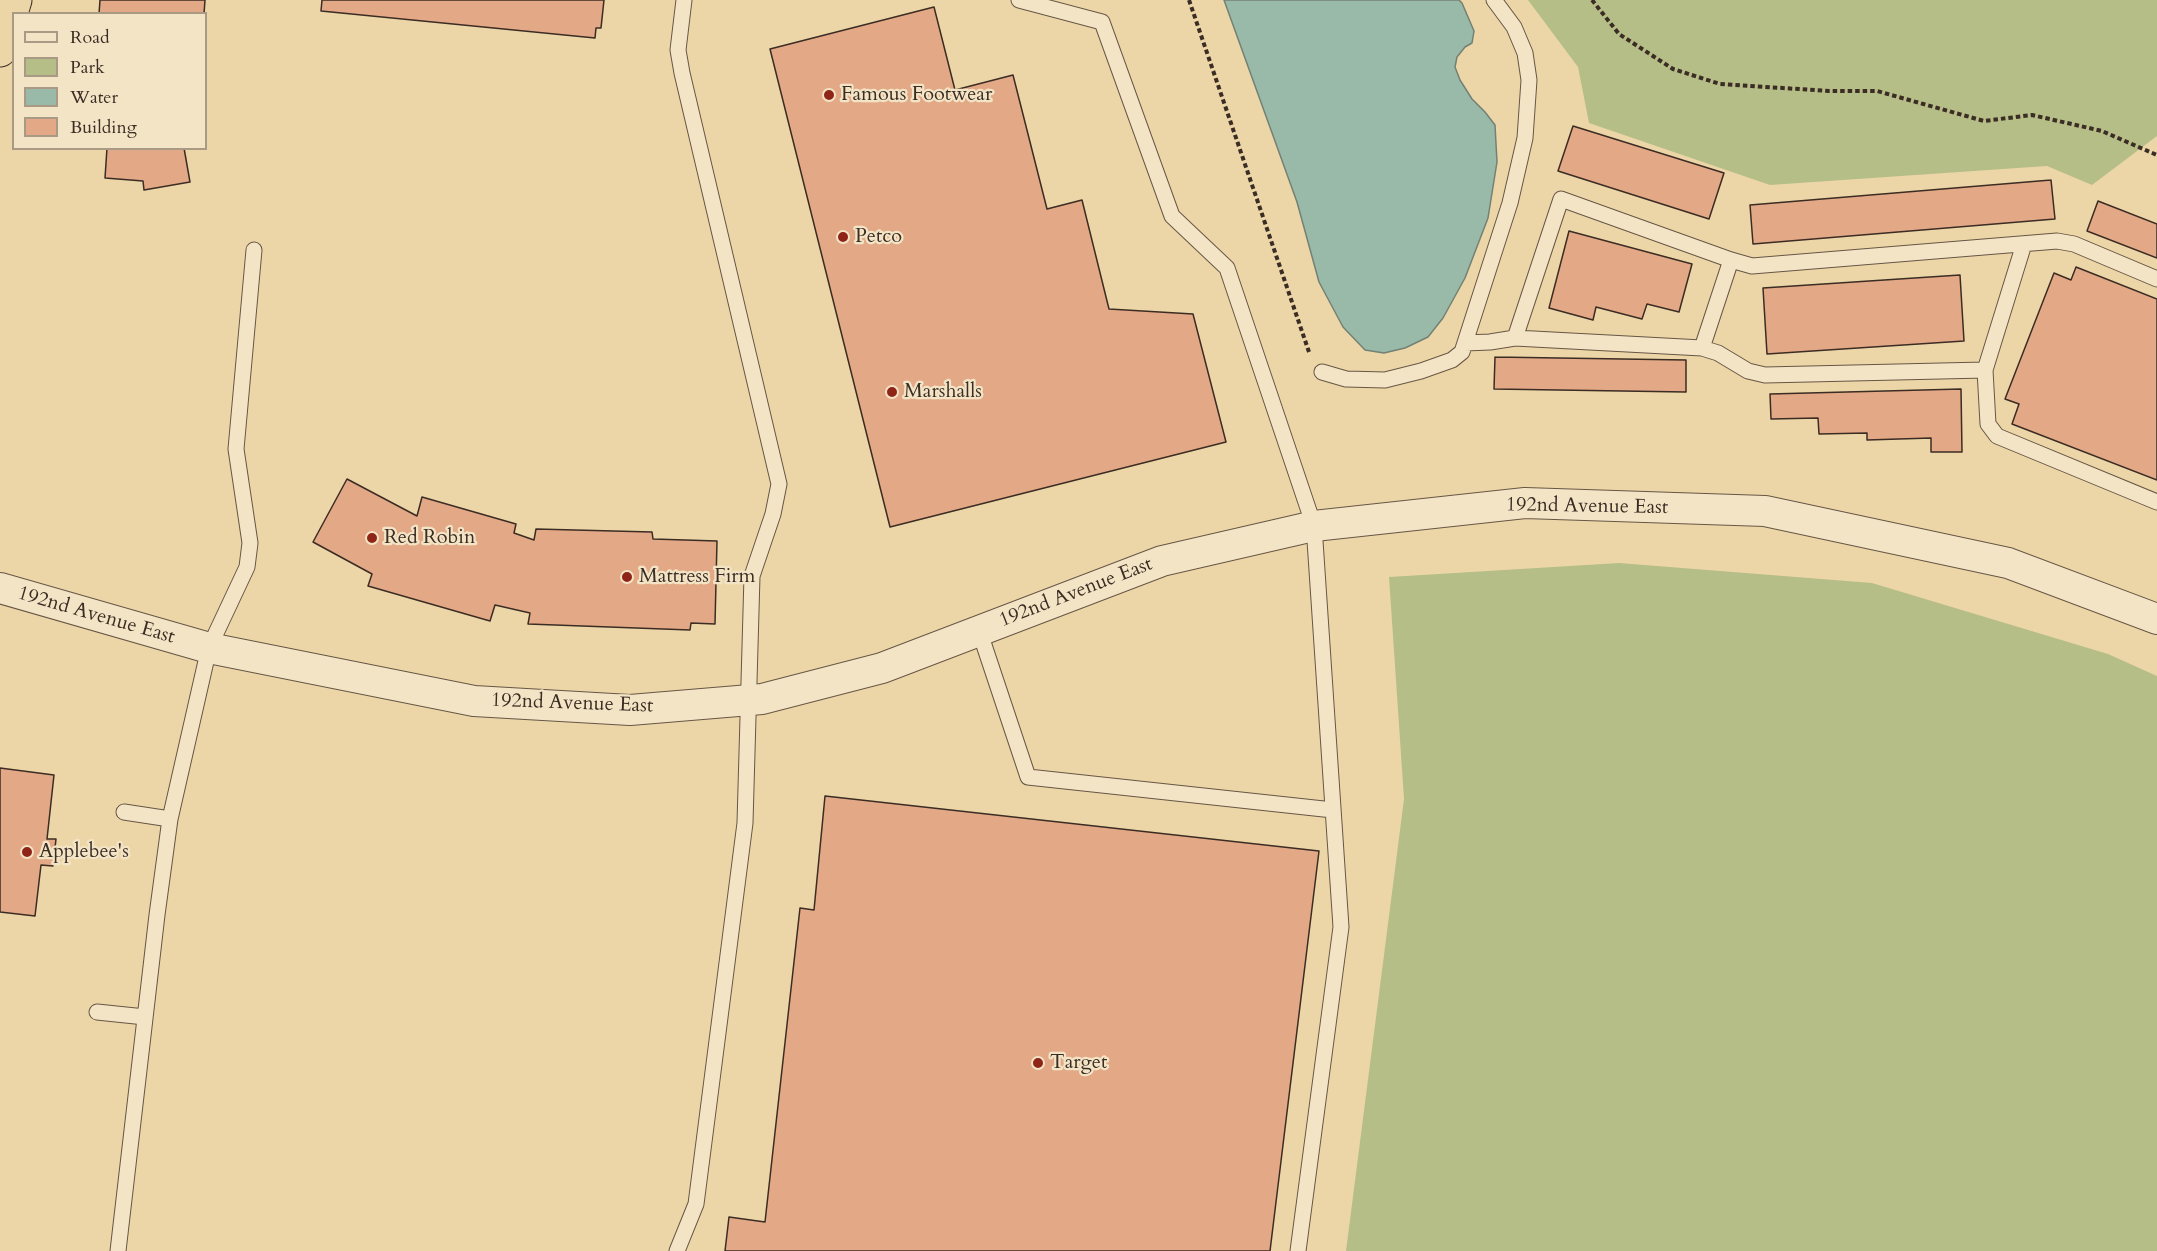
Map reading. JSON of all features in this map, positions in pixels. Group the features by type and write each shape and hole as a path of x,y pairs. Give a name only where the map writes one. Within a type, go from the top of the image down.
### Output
{"highway":[{"path":"0,50 15,0"}],"street":[{"name":"192nd Avenue East","path":"0,588 209,648 474,701 630,710 762,699 882,669 1162,561 1314,526 1525,502 1765,511 2008,563 2157,619"}],"lane":[{"path":"677,1251 696,1204 745,824 752,576 773,514 779,484 682,73 678,50 684,0"},
{"path":"1019,0 1102,22 1172,216 1227,268 1314,526 1341,927 1298,1251"},
{"path":"1322,372 1346,379 1385,380 1421,372 1452,360 1462,352 1510,203 1525,138 1529,80 1525,53 1514,27 1494,0"},
{"path":"1515,338 1561,199 1752,266 2058,241 2074,244 2157,279"},
{"path":"2024,244 1985,370 1988,424 1997,436 2157,502"},
{"path":"118,1251 170,819 209,648 247,567 250,543 236,448 254,250"},
{"path":"1702,348 1731,260"},
{"path":"1465,343 1515,338 1702,348 1718,352 1748,371 1765,375 1985,370"},
{"path":"979,630 1028,777 1333,810"},
{"path":"124,812 170,819"},
{"path":"97,1012 145,1017"}],"path":[{"path":"1189,0 1312,361 1322,372"},
{"path":"1592,0 1619,34 1673,69 1720,84 1828,91 1877,91 1984,121 2032,115 2102,131 2157,155"}],"green space":[{"path":"1528,0 2157,0 2157,136 2092,185 2047,166 1770,185 1589,123 1578,67"},
{"path":"1619,563 1872,583 2108,654 2157,676 2157,1251 1346,1251 1404,799 1389,577"}],"water":[{"path":"1224,0 1459,0 1462,3 1474,31 1472,43 1465,47 1457,57 1455,67 1472,99 1495,125 1497,162 1488,218 1465,278 1443,318 1428,337 1405,348 1384,353 1365,350 1343,327 1319,282 1297,202"}],"building":[{"path":"100,0 205,0 204,12 99,12"},
{"path":"322,0 604,0 601,28 596,28 595,38 321,11"},
{"path":"934,7 955,90 1013,75 1047,209 1082,200 1109,309 1193,314 1226,442 890,527 770,49"},
{"path":"1573,126 1724,173 1709,219 1558,171"},
{"path":"107,150 184,150 190,182 144,190 143,181 105,178"},
{"path":"2051,180 2055,219 1753,244 1750,205"},
{"path":"2098,201 2157,224 2157,258 2087,231"},
{"path":"1569,231 1692,264 1679,312 1647,304 1642,319 1596,307 1593,320 1549,308"},
{"path":"2076,267 2157,299 2157,480 2012,424 2019,404 2005,399 2054,273 2071,280"},
{"path":"1960,275 1964,341 1767,354 1763,288"},
{"path":"1495,357 1686,360 1686,392 1494,389"},
{"path":"1961,389 1962,452 1931,452 1931,438 1867,440 1867,433 1819,434 1818,418 1771,419 1770,394"},
{"path":"347,479 417,516 422,497 516,524 514,533 534,540 536,529 652,532 653,539 717,541 715,624 691,623 690,630 528,624 530,613 495,605 490,621 368,586 372,574 313,542"},
{"name":"Applebee's","path":"0,768 54,775 47,839 56,839 53,866 41,865 35,916 0,912"},
{"name":"Target","path":"825,796 1319,851 1270,1251 725,1251 729,1217 765,1222 800,908 814,910"}],"place":[{"name":"Famous Footwear","path":"829,95"},
{"name":"Petco","path":"843,237"},
{"name":"Marshalls","path":"892,392"},
{"name":"Red Robin","path":"372,538"},
{"name":"Mattress Firm","path":"627,577"},
{"name":"Applebee's","path":"27,852"},
{"name":"Target","path":"1038,1063"}]}
